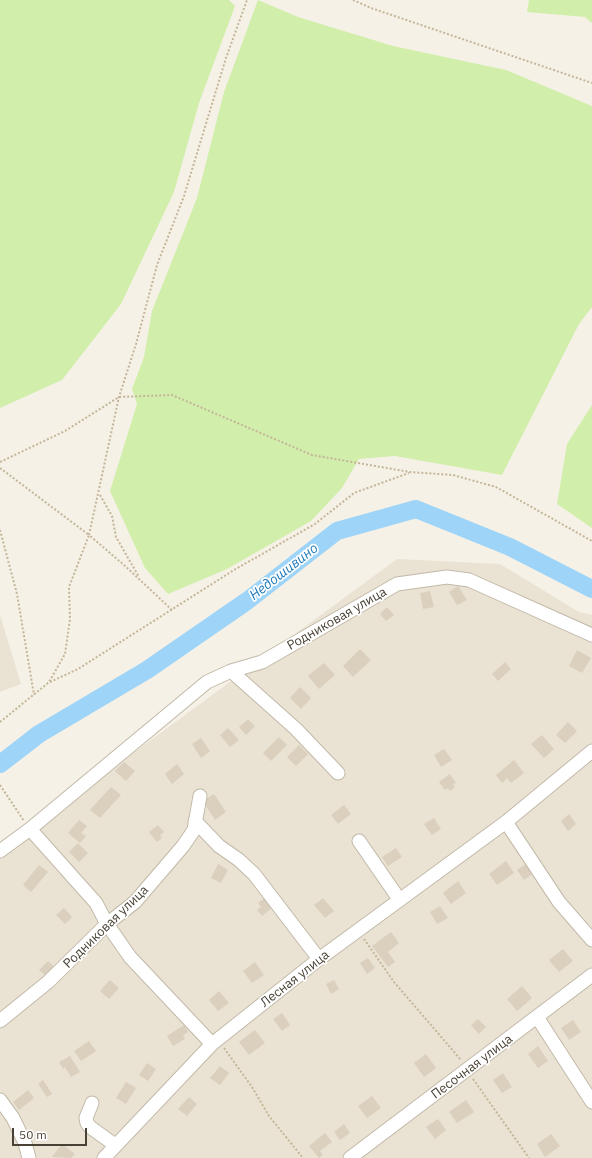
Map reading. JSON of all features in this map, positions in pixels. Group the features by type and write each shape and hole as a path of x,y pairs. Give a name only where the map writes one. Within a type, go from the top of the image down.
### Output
{"street":[{"name":"Родниковая улица","path":"0,852 30,829 207,682 262,662 397,584 447,577 469,580 592,635"},
{"path":"231,672 296,730 338,774"},
{"name":"Лесная улица","path":"104,1158 215,1041 357,930 506,822 592,751"},
{"name":"Родниковая улица","path":"0,1021 48,982 107,924 135,902 183,846 194,830 200,796"},
{"path":"196,821 219,846 239,860 254,874 319,959"},
{"path":"506,822 559,902 592,940"},
{"path":"30,829 96,903 107,924 130,957 215,1041"},
{"path":"359,842 399,899"},
{"name":"Песочная улица","path":"350,1158 592,975"},
{"path":"537,1017 592,1102"},
{"path":"0,1100 19,1130 30,1158"},
{"path":"92,1103 86,1118 87,1123 90,1127 115,1145"}],"path":[{"path":"48,683 65,654 70,619 69,587 89,535 119,397 136,344 157,265 184,196 226,58 246,0"},
{"path":"353,0 371,8 592,83"},
{"path":"0,462 65,431 119,397 172,395 312,455 410,472 453,475 496,487 592,541"},
{"path":"0,468 89,535 141,580 172,610"},
{"path":"0,722 48,683 78,669 234,570 315,524 354,493 410,472"},
{"path":"99,494 112,516 116,537 141,580"},
{"path":"0,530 17,594 34,695"},
{"path":"0,785 15,810"},
{"path":"357,930 394,982 458,1055 467,1071 530,1158"},
{"path":"215,1041 252,1087 269,1116 303,1158"}],"shaded area":[{"path":"397,559 500,564 579,612 592,615 592,1158 0,1158 0,856 30,829"},
{"path":"0,615 21,684 0,692"}],"green space":[{"path":"0,0 229,0 235,6 199,103 174,192 121,304 62,380 0,408"},
{"path":"258,0 298,17 393,46 506,70 592,106 592,307 579,324 502,475 395,456 359,459 342,488 311,521 227,569 168,594 145,568 110,491 137,404 132,389 144,357 152,311 197,198 224,92"},
{"path":"529,0 592,0 592,23 585,17 527,12"},
{"path":"592,405 592,528 557,504 567,444"}],"building":[{"path":"458,586 467,600 457,605 449,592"},
{"path":"430,591 434,607 423,609 420,593"},
{"path":"387,607 394,615 386,621 380,614"},
{"path":"360,649 371,660 353,677 343,666"},
{"path":"577,650 591,658 582,673 569,666"},
{"path":"505,662 511,669 498,681 492,674"},
{"path":"324,663 335,675 319,689 308,676"},
{"path":"300,687 311,698 301,709 290,698"},
{"path":"248,719 255,726 246,735 239,727"},
{"path":"568,722 577,731 565,743 556,735"},
{"path":"228,728 239,740 230,747 220,735"},
{"path":"542,735 554,749 544,758 531,744"},
{"path":"279,737 287,745 271,761 263,753"},
{"path":"201,738 210,751 201,758 192,744"},
{"path":"299,745 308,754 296,766 287,757"},
{"path":"444,749 452,760 441,767 434,755"},
{"path":"514,760 524,773 511,783 507,778 502,783 496,775"},
{"path":"124,762 135,771 126,781 115,771"},
{"path":"177,764 184,774 172,784 165,774"},
{"path":"450,774 456,783 453,784 455,787 450,791 448,788 445,790 439,782"},
{"path":"111,787 121,795 100,818 90,810"},
{"path":"214,794 226,812 215,820 203,801"},
{"path":"344,805 351,814 338,824 331,815"},
{"path":"569,814 576,824 568,831 561,821"},
{"path":"434,818 441,829 432,835 424,824"},
{"path":"79,820 87,826 81,833 86,836 80,843 68,833"},
{"path":"158,825 164,832 160,835 162,838 157,842 149,832"},
{"path":"78,843 88,853 79,862 69,852"},
{"path":"396,848 402,857 388,866 382,857"},
{"path":"506,861 514,873 497,885 489,874"},
{"path":"527,863 534,873 524,880 517,870"},
{"path":"218,864 228,870 221,883 211,878"},
{"path":"39,865 48,872 31,892 23,885"},
{"path":"458,881 466,893 451,904 443,893"},
{"path":"266,897 273,907 262,916 257,910 261,907 258,903"},
{"path":"323,898 334,911 325,918 314,905"},
{"path":"440,906 448,918 437,924 430,912"},
{"path":"64,908 72,917 65,924 56,915"},
{"path":"391,932 399,943 388,952 395,962 388,967 372,946"},
{"path":"563,949 573,961 559,972 549,960"},
{"path":"368,958 375,968 367,974 360,963"},
{"path":"48,961 59,971 50,980 39,970"},
{"path":"255,962 264,975 252,983 243,971"},
{"path":"110,980 119,988 109,999 100,991"},
{"path":"334,980 339,989 331,994 326,984"},
{"path":"522,986 532,998 517,1011 507,999"},
{"path":"219,991 229,1003 218,1011 209,1000"},
{"path":"282,1013 290,1025 282,1031 273,1019"},
{"path":"478,1019 486,1027 479,1034 471,1025"},
{"path":"573,1020 581,1032 569,1040 561,1028"},
{"path":"184,1025 188,1032 183,1035 185,1039 173,1046 167,1036"},
{"path":"255,1030 265,1043 249,1055 239,1042"},
{"path":"89,1041 96,1051 81,1061 74,1051"},
{"path":"538,1046 548,1061 538,1068 528,1054"},
{"path":"426,1054 436,1068 424,1077 414,1063"},
{"path":"70,1056 80,1072 71,1077 65,1067 63,1069 59,1062"},
{"path":"147,1063 156,1069 148,1081 139,1075"},
{"path":"220,1066 229,1073 220,1085 210,1078"},
{"path":"503,1073 512,1087 502,1093 493,1080"},
{"path":"43,1080 52,1094 47,1097 38,1084"},
{"path":"126,1082 136,1088 126,1104 116,1098"},
{"path":"28,1090 34,1098 19,1110 13,1102"},
{"path":"372,1096 381,1108 367,1118 358,1106"},
{"path":"189,1097 197,1104 187,1116 178,1109"},
{"path":"466,1100 474,1112 457,1123 449,1112"},
{"path":"438,1119 446,1130 435,1139 426,1127"},
{"path":"344,1124 350,1133 340,1140 334,1132"},
{"path":"325,1133 332,1142 320,1151 323,1155 319,1158 309,1146"},
{"path":"551,1134 560,1146 545,1157 537,1144"},
{"path":"62,1144 75,1154 71,1158 52,1157"}],"waterway":[{"name":"Недошивино","path":"0,764 39,734 147,670 247,601 337,531 416,509 510,547 592,589"}]}
